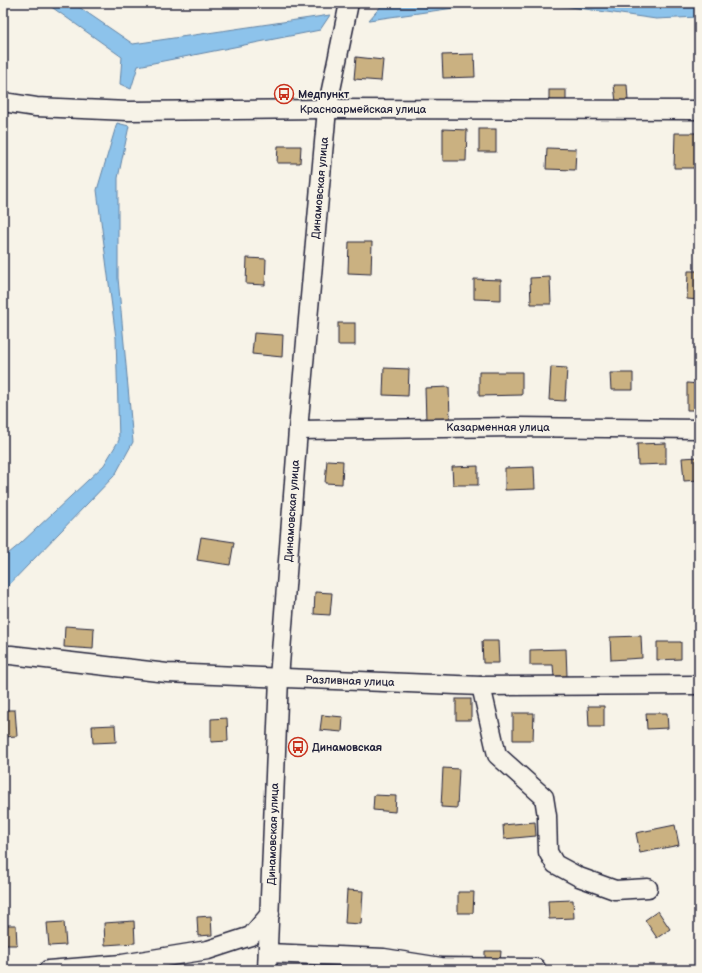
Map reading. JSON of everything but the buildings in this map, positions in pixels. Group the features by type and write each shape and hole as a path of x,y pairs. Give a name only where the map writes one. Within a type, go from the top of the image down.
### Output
{"street":[{"name":"Динамовская улица","path":"267,962 279,678 298,430 327,109 349,3"},
{"name":"Красноармейская улица","path":"3,102 36,107 128,111 327,109 699,110"},
{"name":"Казарменная улица","path":"298,430 516,427 699,429"},
{"name":"Разливная улица","path":"3,655 166,674 481,686 699,686"},
{"path":"481,686 497,755 544,796 547,816 548,852 555,864 579,877 615,890 648,888"},
{"path":"48,970 122,964 208,950 251,936 270,914"},
{"path":"267,962 384,958 441,967 536,968"}],"water":[{"path":"46,3 73,3 133,44 330,15 320,30 138,66 131,89 120,84 122,57"},
{"path":"385,3 699,3 699,17 656,19 557,5 461,7 369,20"},
{"path":"117,123 129,126 118,178 118,278 133,442 115,475 3,591 3,558 20,544 104,465 119,440 116,338 97,190"}],"place":[{"name":"Медпункт","path":"284,94"},
{"name":"Динамовская","path":"298,747"}]}
